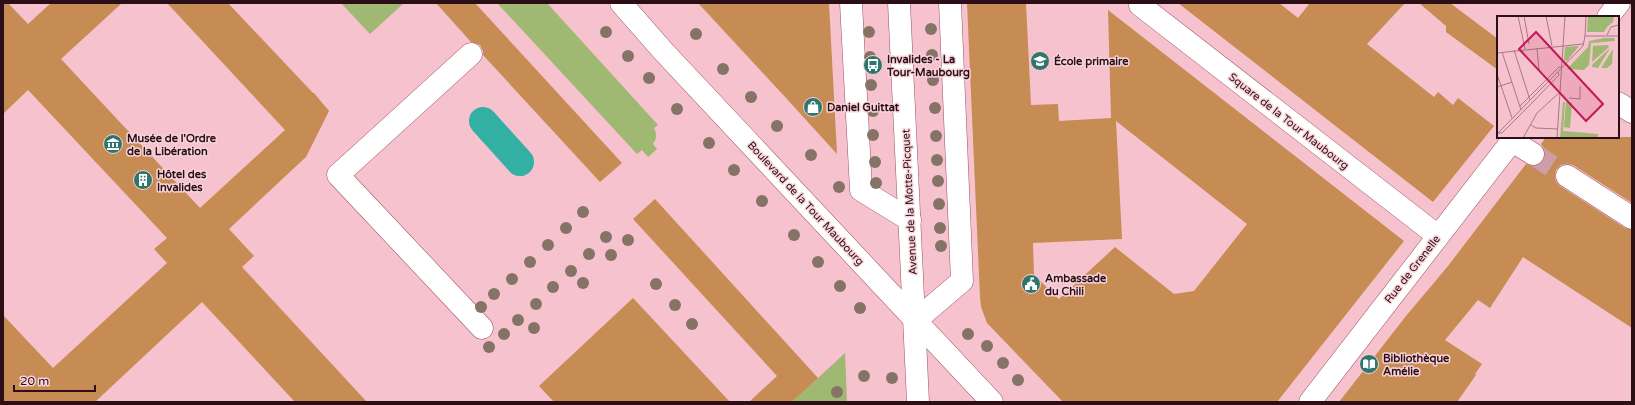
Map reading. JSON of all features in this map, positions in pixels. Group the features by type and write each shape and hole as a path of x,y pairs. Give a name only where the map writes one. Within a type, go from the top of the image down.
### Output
{"street":[{"path":"851,3 861,190 910,220"},
{"name":"Avenue de la Motte-Picquet","path":"899,3 918,402"},
{"path":"915,320 962,281 950,3"},
{"path":"1609,16 1619,3"},
{"name":"Square de la Tour Maubourg","path":"1140,5 1438,236"},
{"name":"Boulevard de la Tour Maubourg","path":"634,8 915,320 992,402"},
{"path":"471,54 338,175 482,328"},
{"path":"1619,104 1632,112"},
{"path":"1514,139 1533,154"},
{"name":"Rue de Grenelle","path":"1310,402 1514,139"},
{"path":"1567,176 1632,218"}],"green space":[{"path":"341,3 404,3 370,34"},
{"path":"497,3 547,3 658,125 654,128 656,136 653,144 657,149 648,157 642,150 637,154"},
{"path":"845,353 847,402 792,402"}],"building":[{"name":"Hôtel des Invalides","path":"3,3 8,3 28,24 51,3 122,3 61,59 200,208 285,130 167,3 228,3 314,93 329,111 306,157 229,229 254,256 242,267 367,402 295,402 202,302 95,402 3,402 3,315 53,368 167,263 154,249 167,238 28,90 3,114"},
{"path":"436,3 475,3 622,163 600,182 483,55 480,45 471,42"},
{"path":"698,3 829,3 837,154 786,98"},
{"path":"967,3 1026,3 1031,105 1058,104 1059,121 1111,118 1108,10 1404,241 1277,402 1063,402 987,323 981,307","holes":["1116,121 1247,224 1194,291 1174,294 1115,247 1059,299 1034,275 1033,243 1122,239"]},
{"path":"1178,3 1279,3 1298,18 1310,3 1405,3 1367,44 1434,97 1438,92 1453,105 1458,98 1494,126 1433,202"},
{"path":"1419,3 1450,3 1497,38 1497,69 1446,32 1446,26"},
{"path":"1632,137 1632,203 1573,165 1561,165 1556,170 1555,176 1556,182 1560,186 1625,228 1632,230 1632,328 1523,257 1490,308 1478,300 1445,340 1482,364 1457,402 1339,402 1406,316 1448,266 1526,164 1533,166 1539,165 1543,161 1545,154 1544,148 1541,144 1545,138"},
{"path":"655,199 818,378 792,402 749,402 777,376 633,219"},
{"path":"633,298 730,402 554,402 539,386"}],"waterway":[{"path":"483,121 520,162"}],"tunnel":[{"path":"1533,154 1567,176"}],"place":[{"name":"École primaire","path":"1040,61"},
{"name":"Invalides - La Tour-Maubourg","path":"873,65"},
{"name":"Daniel Guittat","path":"813,107"},
{"name":"Musée de l'Ordre de la Libération","path":"113,144"},
{"name":"Hôtel des Invalides","path":"143,180"},
{"name":"Ambassade du Chili","path":"1031,284"},
{"name":"Bibliothèque Amélie","path":"1369,364"}]}
